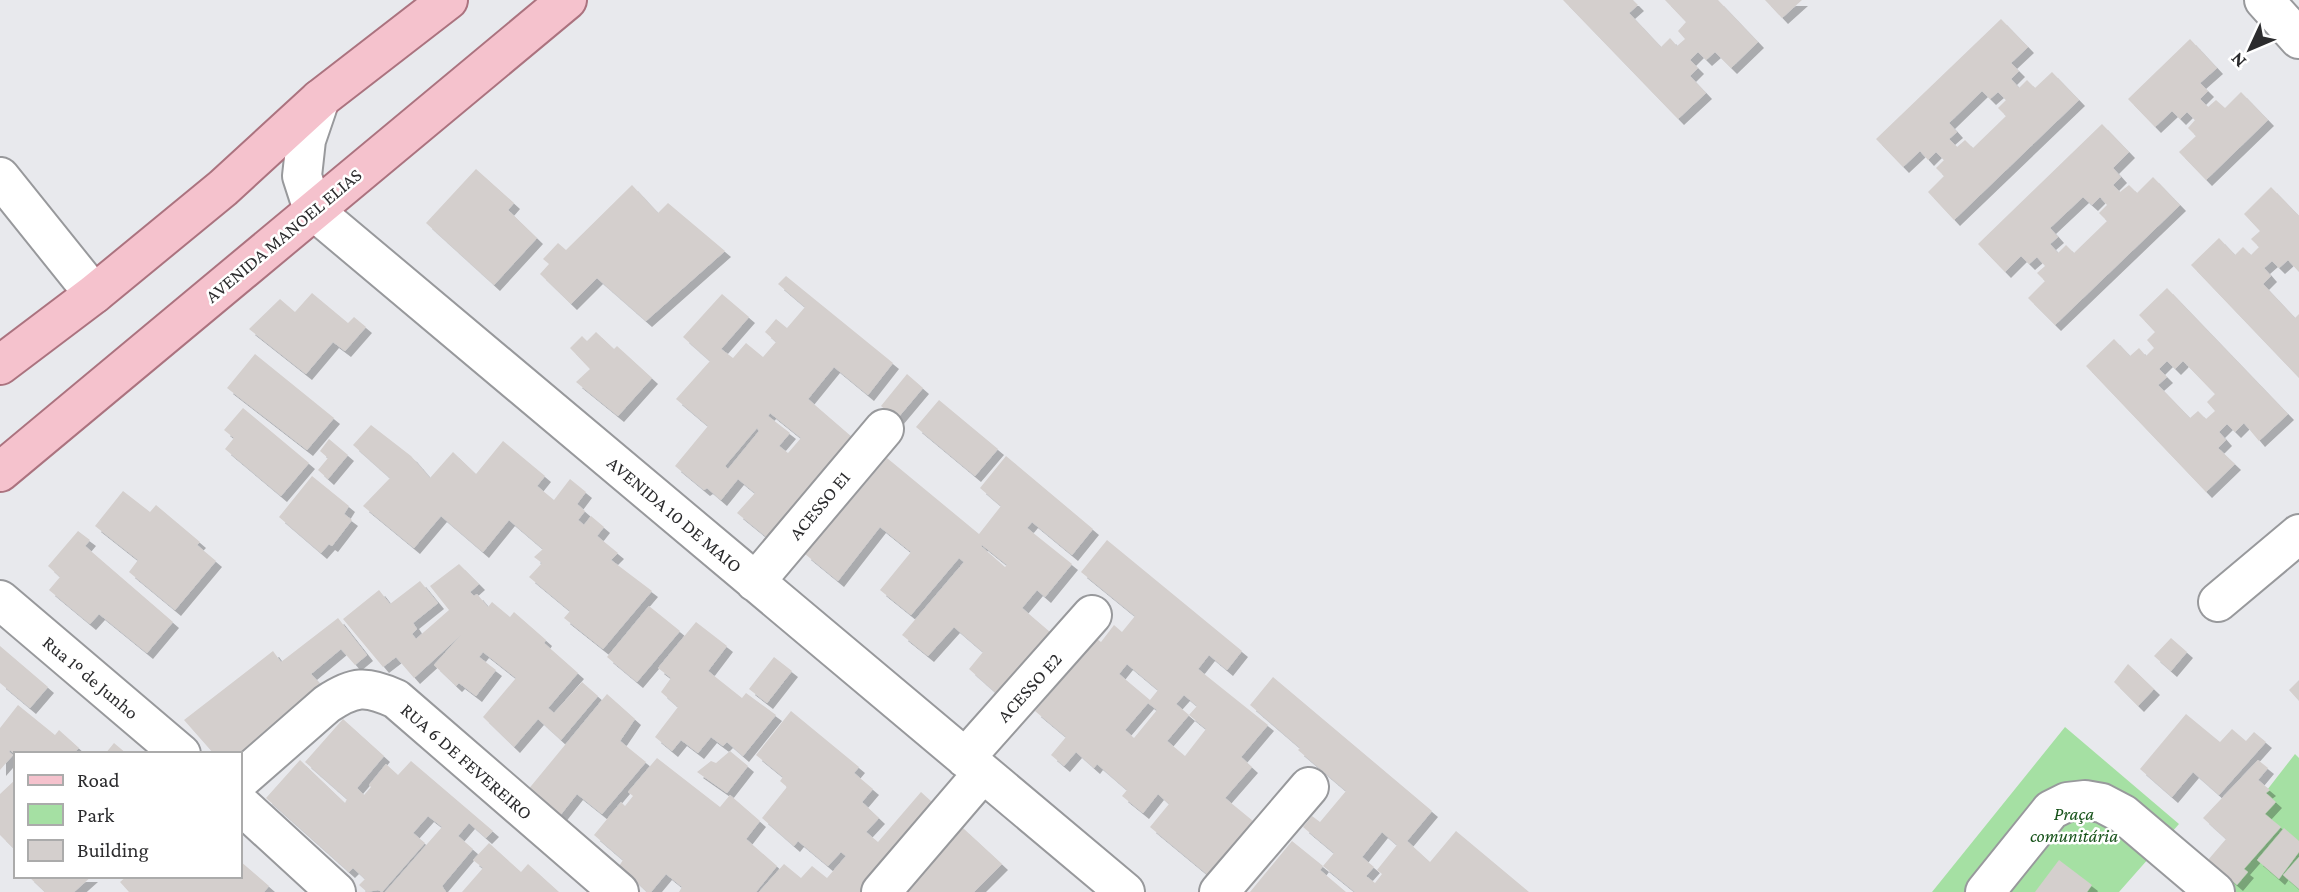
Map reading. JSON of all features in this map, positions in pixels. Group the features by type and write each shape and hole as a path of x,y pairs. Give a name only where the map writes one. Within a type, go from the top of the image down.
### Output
{"main road":[{"path":"0,365 94,294 223,188 320,99 448,0"},
{"name":"AVENIDA MANOEL ELIAS","path":"0,472 567,0"}],"street":[{"path":"2264,0 2299,39"},
{"path":"313,210 302,176 306,140 313,113 320,99"},
{"path":"0,177 94,294"},
{"name":"AVENIDA 10 DE MAIO","path":"313,210 1125,892"},
{"name":"ACESSO E1","path":"755,582 884,429"},
{"path":"2218,601 2299,534"},
{"name":"Rua 1º de Junho","path":"0,600 179,752"},
{"name":"ACESSO E2","path":"881,892 974,766 1092,615"},
{"name":"RUA 6 DE FEVEREIRO","path":"242,778 343,694 357,688 378,691 396,699 619,892"},
{"path":"1219,892 1309,787"},
{"path":"1985,892 2051,810 2067,802 2085,800 2102,803 2123,814 2215,892"},
{"path":"242,806 336,892"}],"green space":[{"name":"Praça comunitária","path":"2065,727 2179,824 2119,892 1932,892"},
{"path":"2295,754 2299,758 2299,892 2188,892"}],"building":[{"path":"1563,0 1633,0 1638,5 1629,13 1661,47 1670,38 1677,46 1685,39 1678,31 1686,22 1665,0 1718,0 1758,42 1731,68 1715,52 1706,60 1698,52 1690,60 1698,68 1690,76 1706,93 1678,119"},
{"path":"1765,0 1802,0 1782,18"},
{"path":"2001,19 2028,47 2011,63 2019,71 2011,79 2019,88 2027,80 2035,88 2052,72 2079,100 1954,220 1928,192 1944,176 1936,168 1944,160 1936,152 1928,160 1920,151 1903,167 1876,139","holes":["1982,91 1990,99 1998,92 2006,100 1998,108 2006,116 1973,148 1965,140 1957,147 1949,139 1957,132 1949,123"]},
{"path":"2190,39 2217,68 2200,83 2208,91 2200,99 2208,107 2216,100 2225,108 2241,92 2268,120 2206,180 2179,152 2196,136 2188,128 2195,120 2187,112 2180,119 2172,111 2155,127 2128,99"},
{"path":"2102,124 2129,152 2113,168 2121,177 2113,185 2120,192 2129,185 2137,193 2153,177 2180,205 2055,325 2028,298 2045,281 2037,273 2045,266 2037,257 2029,264 2021,256 2005,272 1978,244","holes":["2083,197 2092,205 2100,197 2107,205 2099,213 2107,221 2074,253 2066,245 2058,253 2050,244 2058,237 2050,228"]},
{"path":"476,169 514,203 508,210 537,238 494,285 426,223"},
{"path":"632,185 658,213 668,203 725,251 646,321 597,278 571,304 540,274 549,264 543,259 558,243 566,250"},
{"path":"2271,187 2299,216 2299,272 2288,260 2279,268 2272,261 2264,268 2271,276 2263,284 2295,318 2299,314 2299,378 2191,265 2219,238 2235,255 2243,247 2251,255 2259,247 2251,239 2260,231 2244,214"},
{"path":"786,276 893,363 868,395 834,367 808,399 852,437 769,539 737,513 755,493 738,479 721,500 675,466 708,426 676,399 710,361 683,337 722,294 749,317 721,349 733,358 746,343 763,357 776,342 765,332 776,319 787,328 805,307 778,284","holes":["770,413 801,438 788,453 779,446 790,433 768,416","757,428 759,431 728,469 725,466"]},
{"path":"2167,288 2288,414 2259,441 2244,423 2235,432 2227,424 2219,432 2226,440 2218,448 2235,464 2206,492 2086,366 2114,339 2130,356 2139,348 2146,356 2154,348 2147,340 2155,332 2139,315","holes":["2167,361 2175,369 2183,361 2215,394 2207,402 2215,411 2206,419 2198,411 2190,418 2158,385 2167,377 2159,369"]},
{"path":"312,293 348,323 354,317 366,327 345,351 333,342 306,374 249,329 280,299 295,312"},
{"path":"596,332 614,349 617,346 652,378 618,416 576,382 590,369 570,348 582,336 587,341"},
{"path":"255,354 334,418 307,450 227,388"},
{"path":"907,374 923,388 897,419 881,406"},
{"path":"939,400 998,449 975,476 916,427"},
{"path":"243,408 309,463 281,496 225,449 234,438 224,430"},
{"path":"371,425 411,456 430,478 453,452 476,474 503,441 545,476 537,486 554,500 570,479 586,492 577,504 585,511 578,520 584,525 591,516 604,527 597,536 618,553 611,560 652,591 603,649 564,618 570,611 529,577 542,563 534,557 543,549 509,520 483,552 441,516 414,548 363,506 390,478 353,445"},
{"path":"329,439 348,455 328,479 318,470 328,458 320,451"},
{"path":"1006,456 1093,529 1072,555 1032,522 1027,528 1072,564 1045,597 1037,590 1022,608 1050,632 996,693 969,669 983,652 954,627 928,656 902,635 964,562 959,558 911,615 880,590 911,552 880,527 838,581 805,554 887,458 979,534 1001,506 980,488","holes":["982,545 1007,565 1005,567 981,546"]},
{"path":"312,476 349,506 344,514 352,520 332,546 329,544 321,553 279,517"},
{"path":"123,491 150,512 156,505 200,542 197,545 216,561 175,610 129,572 138,560 95,526"},
{"path":"78,531 90,540 85,546 173,622 147,653 99,614 90,624 49,590 60,577 48,566"},
{"path":"1107,540 1242,651 1227,670 1209,655 1198,669 1268,725 1241,757 1252,767 1225,798 1253,821 1208,875 1150,827 1169,804 1158,794 1143,813 1122,796 1127,790 1097,764 1094,768 1076,752 1064,766 1051,755 1066,737 1035,711 1097,639 1101,642 1114,625 1122,632 1135,616 1081,572","holes":["1127,664 1158,690 1150,700 1119,674","1184,695 1197,706 1189,715 1176,704","1148,703 1157,710 1134,738 1125,730","1189,715 1206,729 1185,756 1167,741"]},
{"path":"459,564 479,584 470,592 474,596 477,594 488,607 492,602 510,617 514,612 578,673 548,708 554,713 582,682 598,696 561,740 538,719 514,747 483,717 516,678 483,652 479,657 496,670 476,696 459,683 456,686 434,665 461,635 414,678 396,657 383,667 343,619 379,590 390,604 420,581 438,603 413,623 417,629 412,634 416,639 449,610 430,586"},
{"path":"649,606 680,631 637,682 607,657"},
{"path":"338,618 367,655 355,665 341,649 311,674 325,689 242,755 242,752 212,752 184,720 273,651 281,662"},
{"path":"696,622 727,646 708,671 742,698 746,693 776,715 743,756 727,742 723,746 711,737 698,753 681,740 672,751 655,737 678,707 661,692 671,678 658,668"},
{"path":"2171,638 2187,652 2171,671 2154,656"},
{"path":"0,646 48,687 30,708 0,683"},
{"path":"774,657 792,671 767,703 749,689"},
{"path":"2128,664 2154,689 2138,706 2114,682"},
{"path":"1273,677 1432,811 1407,841 1430,862 1456,831 1529,892 1355,892 1323,866 1334,853 1303,827 1312,816 1320,822 1346,791 1250,705","holes":["1382,832 1397,845 1377,870 1382,874 1375,883 1366,876 1374,867 1362,857"]},
{"path":"2299,680 2299,701 2289,690"},
{"path":"607,694 635,719 620,741 646,762 602,814 577,794 559,817 527,791"},
{"path":"18,705 55,735 59,730 79,748 75,752 14,753 10,750 13,755 0,770 0,728"},
{"path":"791,711 859,767 854,773 873,789 862,802 879,818 866,832 878,842 921,792 942,811 873,892 759,892 784,864 801,878 812,866 827,878 846,856 841,852 828,866 798,841 794,846 762,818 787,787 780,781 783,777 756,755"},
{"path":"2186,714 2220,742 2232,729 2246,741 2254,732 2266,742 2219,795 2193,772 2172,797 2140,769"},
{"path":"343,719 384,756 357,788 364,795 386,764 398,775 411,761 493,831 486,838 469,823 458,836 473,849 442,886 446,892 385,892 442,827 428,816 413,833 425,843 382,892 367,892 359,885 365,879 353,868 349,872 266,798 300,760 345,803 347,799 305,762"},
{"path":"114,743 125,752 107,752"},
{"path":"730,751 748,766 727,793 697,772 711,761 716,763"},
{"path":"657,758 720,807 730,795 760,821 746,839 777,866 756,892 679,892 682,887 666,874 651,892 647,892 619,866 623,860 594,835 621,802 625,806 633,796 628,792"},
{"path":"2258,760 2268,768 2258,780 2270,790 2266,793 2276,802 2265,814 2281,827 2244,869 2248,872 2237,885 2208,860 2226,839 2203,818"},
{"path":"14,781 14,849 0,835 0,794"},
{"path":"950,828 963,828 1002,864 974,892 892,892"},
{"path":"2284,828 2299,841 2299,852 2279,879 2257,860"},
{"path":"1292,841 1323,866 1320,870 1346,892 1250,892"},
{"path":"489,843 521,872 528,864 559,892 462,892 483,868 473,860"},
{"path":"2299,857 2299,889 2283,875"},
{"path":"2059,860 2092,885 2087,892 2035,892"},
{"path":"242,863 269,886 264,892 129,892 120,882 125,878 242,878"},
{"path":"30,878 90,878 74,892 45,892"}]}
